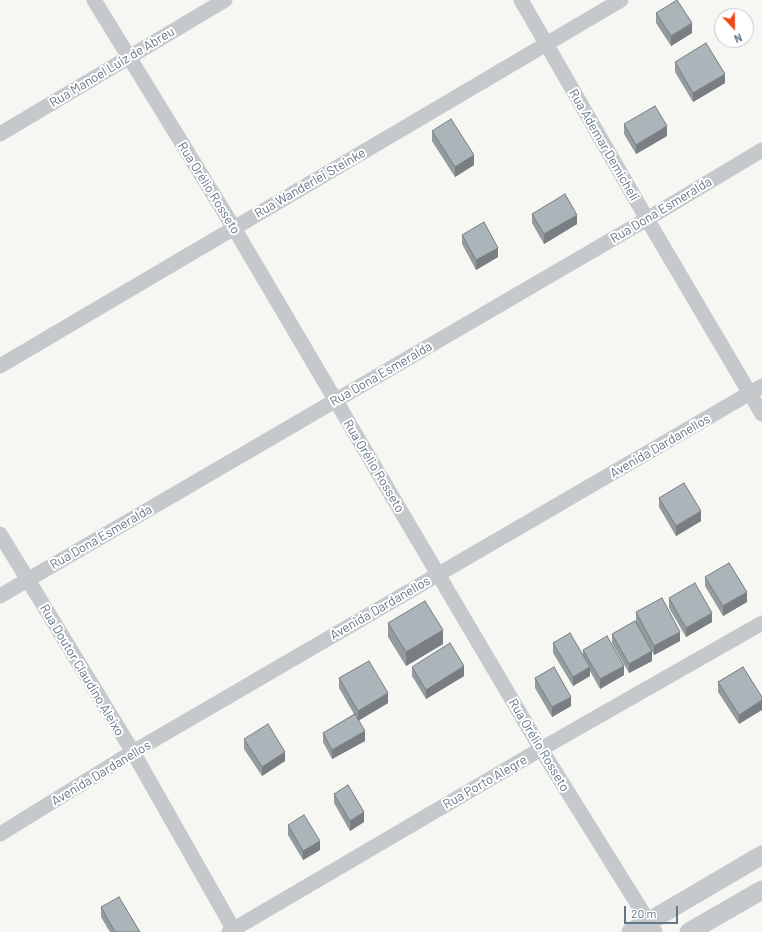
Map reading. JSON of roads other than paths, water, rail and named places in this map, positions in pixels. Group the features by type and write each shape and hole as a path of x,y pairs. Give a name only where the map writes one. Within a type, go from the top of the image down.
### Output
{"street":[{"name":"Rua Orélio Rosseto","path":"94,0 234,228 541,749 652,927"},
{"name":"Rua Manoel Luiz de Abreu","path":"0,134 224,0"},
{"name":"Rua Ademar Demicheli","path":"521,0 647,219 756,390 762,414"},
{"name":"Rua Wanderlei Steinke","path":"0,366 621,0"},
{"name":"Rua Dona Esmeralda","path":"0,596 647,219 762,150"},
{"name":"Avenida Dardanellos","path":"0,834 132,752 756,390"},
{"name":"Rua Doutor Claudino Aleixo","path":"0,534 132,752 232,931"},
{"name":"Rua Porto Alegre","path":"232,931 541,749 762,622"},
{"path":"630,932 652,927 762,855"},
{"path":"689,932 762,890"}]}
